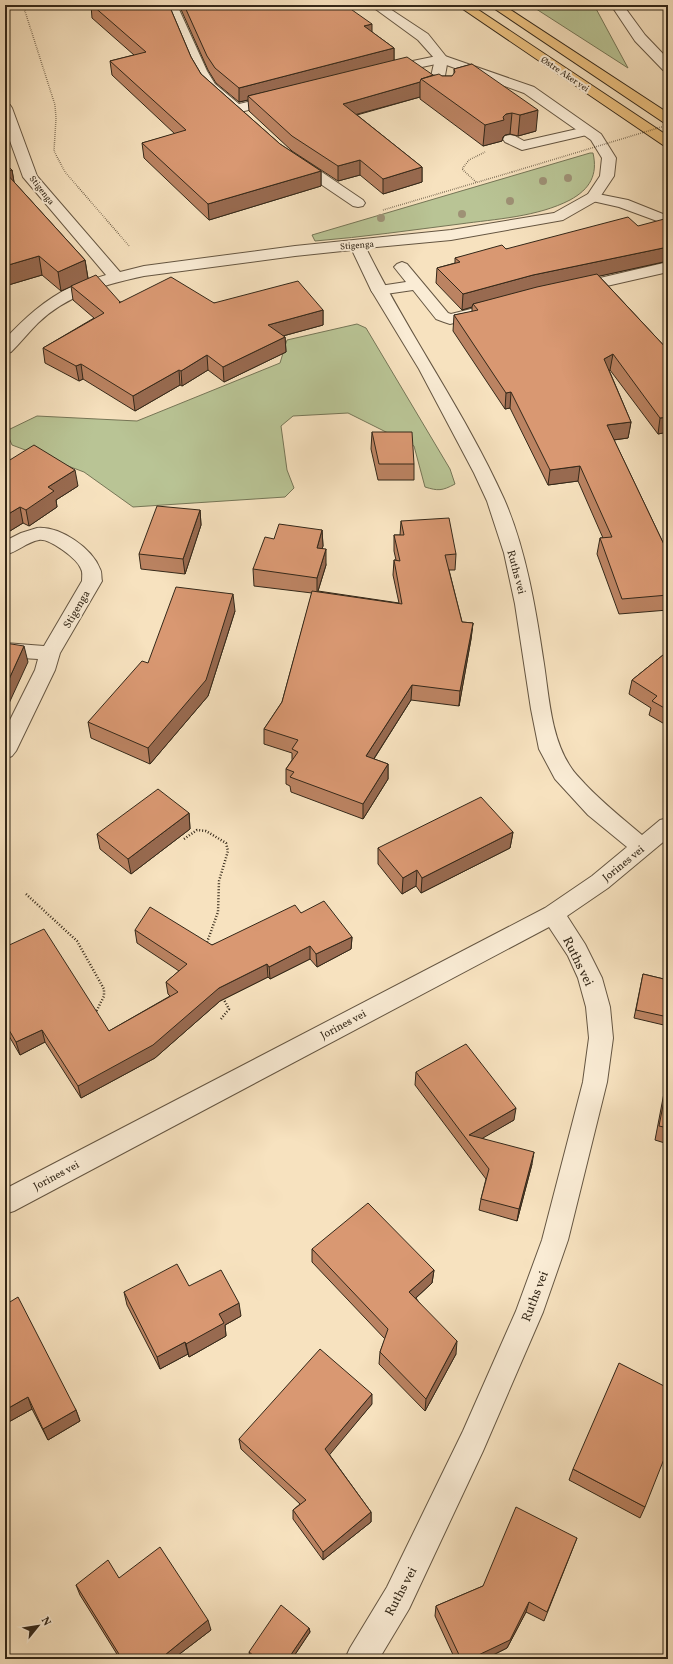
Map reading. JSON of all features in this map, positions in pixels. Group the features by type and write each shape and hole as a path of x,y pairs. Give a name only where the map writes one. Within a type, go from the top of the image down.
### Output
{"highway":[{"name":"Østre Aker vei","path":"463,5 668,142"},
{"name":"Østre Aker vei","path":"495,5 668,119"}],"street":[{"path":"171,5 200,71 210,87 247,119"},
{"name":"Stigenga","path":"5,349 33,319 54,302 77,290 116,277 144,271 295,251 452,235 558,217 593,197 607,176 609,158 596,137 529,90 442,59 423,37 376,5"},
{"path":"617,5 640,38 668,68"},
{"path":"379,72 442,59 437,82 446,92"},
{"path":"236,109 289,96"},
{"name":"Stigenga","path":"5,108 30,177 116,277"},
{"path":"513,140 522,146 586,131"},
{"path":"286,155 358,203"},
{"path":"593,197 623,203 668,221"},
{"name":"Ruths vei","path":"357,245 379,290 427,369 483,472 496,501 513,553 526,604 541,709 550,749 563,773 596,809 642,847"},
{"path":"402,267 442,316 450,319 497,307"},
{"path":"562,291 668,267"},
{"path":"646,287 668,281"},
{"path":"379,290 416,285"},
{"name":"Stigenga","path":"5,549 26,538 42,534 59,538 77,552 91,568 92,581 50,653 45,670 5,751"},
{"path":"5,650 50,653"},
{"name":"Jorines vei","path":"5,1202 553,914 600,882 668,826"},
{"name":"Ruths vei","path":"361,1659 398,1598 473,1441 524,1325 555,1240 595,1082 601,1038 598,1006 590,978 577,951 553,914"}],"path":[{"path":"23,5 55,105 56,118 54,151 65,172 134,252"},
{"path":"512,172 668,125"},
{"path":"476,182 462,169 466,162 473,156 513,140"},
{"path":"184,839 197,830 206,831 226,843 228,851 219,881 218,912 205,948"},
{"path":"26,894 77,941 104,989 104,996 94,1016"},
{"path":"221,996 226,1001 229,1009 221,1019"}],"green space":[{"path":"530,5 594,5 628,68"},
{"path":"593,153 593,175 591,181 583,191 570,200 544,210 502,219 352,238 315,241 312,235"},
{"path":"357,324 366,328 450,469 455,484 440,490 425,487 414,446 348,413 293,416 281,426 287,470 294,488 285,497 133,507 84,472 12,445 6,431 37,416 137,421 280,363 287,340"}],"building":[{"path":"92,5 169,5 191,57 201,74 280,144 321,171 208,204 142,143 186,130 110,61 146,52"},
{"path":"184,5 345,5 372,24 364,26 394,48 239,88 215,68 207,56"},
{"path":"407,57 433,75 421,79 420,82 343,104 422,167 383,179 360,160 338,166 292,136 248,96"},
{"path":"472,64 538,110 520,115 512,113 506,114 503,117 504,120 485,125 421,79 439,74 442,76 452,76 455,72 454,69"},
{"path":"5,163 12,170 5,172"},
{"path":"5,172 85,260 58,272 39,256 5,266"},
{"path":"628,217 638,226 668,218 668,247 533,275 463,294 437,268 460,262 455,258 502,245 506,249"},
{"path":"597,274 668,350 668,417 660,418 613,354 604,359 631,422 607,425 668,553 668,595 622,599 600,538 612,537 580,466 550,470 511,392 506,393 454,315 478,310 473,304 537,287"},
{"path":"96,275 120,302 119,303 171,277 214,303 298,281 323,310 268,325 285,337 223,367 207,355 181,371 179,370 133,396 81,364 76,366 43,348 104,313 71,286"},
{"path":"372,432 412,432 414,464 379,464"},
{"path":"34,445 75,470 48,487 54,491 26,510 20,507 5,516 5,463"},
{"path":"157,506 200,510 183,559 139,554"},
{"path":"449,518 456,554 445,555 462,622 473,623 460,691 412,685 366,756 388,764 363,804 290,777 294,772 286,769 298,752 292,749 298,740 264,729 282,702 312,591 402,604 394,560 400,561 394,535 404,535 401,521"},
{"path":"279,524 322,530 317,548 326,549 317,578 253,569 265,537 274,539"},
{"path":"176,587 233,594 206,680 148,748 88,722 142,661 148,663"},
{"path":"5,643 24,646 5,688"},
{"path":"668,651 668,710 652,701 657,696 632,680"},
{"path":"158,789 189,813 128,859 97,834"},
{"path":"481,797 513,832 422,878 417,870 403,878 378,848"},
{"path":"324,901 352,937 316,954 310,946 269,967 267,964 219,988 153,1045 78,1086 42,1030 16,1042 5,1023 5,947 44,929 109,1031 178,992 166,982 187,964 135,930 150,907 212,945 295,905 301,913"},
{"path":"643,974 668,980 668,1017 636,1010"},
{"path":"466,1044 516,1108 469,1135 534,1152 519,1209 481,1199 489,1169 416,1072"},
{"path":"668,1080 668,1128 659,1126"},
{"path":"368,1203 434,1270 409,1292 457,1341 426,1399 380,1352 388,1329 312,1249"},
{"path":"177,1264 189,1286 221,1270 239,1303 219,1314 224,1323 186,1344 185,1342 157,1357 124,1292"},
{"path":"18,1297 76,1410 43,1429 28,1397 5,1410 5,1305"},
{"path":"320,1349 372,1394 325,1449 371,1512 323,1552 293,1510 306,1500 239,1439"},
{"path":"619,1363 668,1388 668,1449 645,1507 573,1469"},
{"path":"516,1507 577,1538 547,1612 529,1602 510,1640 470,1659 461,1659 436,1606 483,1586"},
{"path":"160,1547 208,1620 160,1659 122,1659 76,1585 108,1560 119,1578"},
{"path":"281,1605 309,1628 288,1659 258,1659 249,1652"}]}
